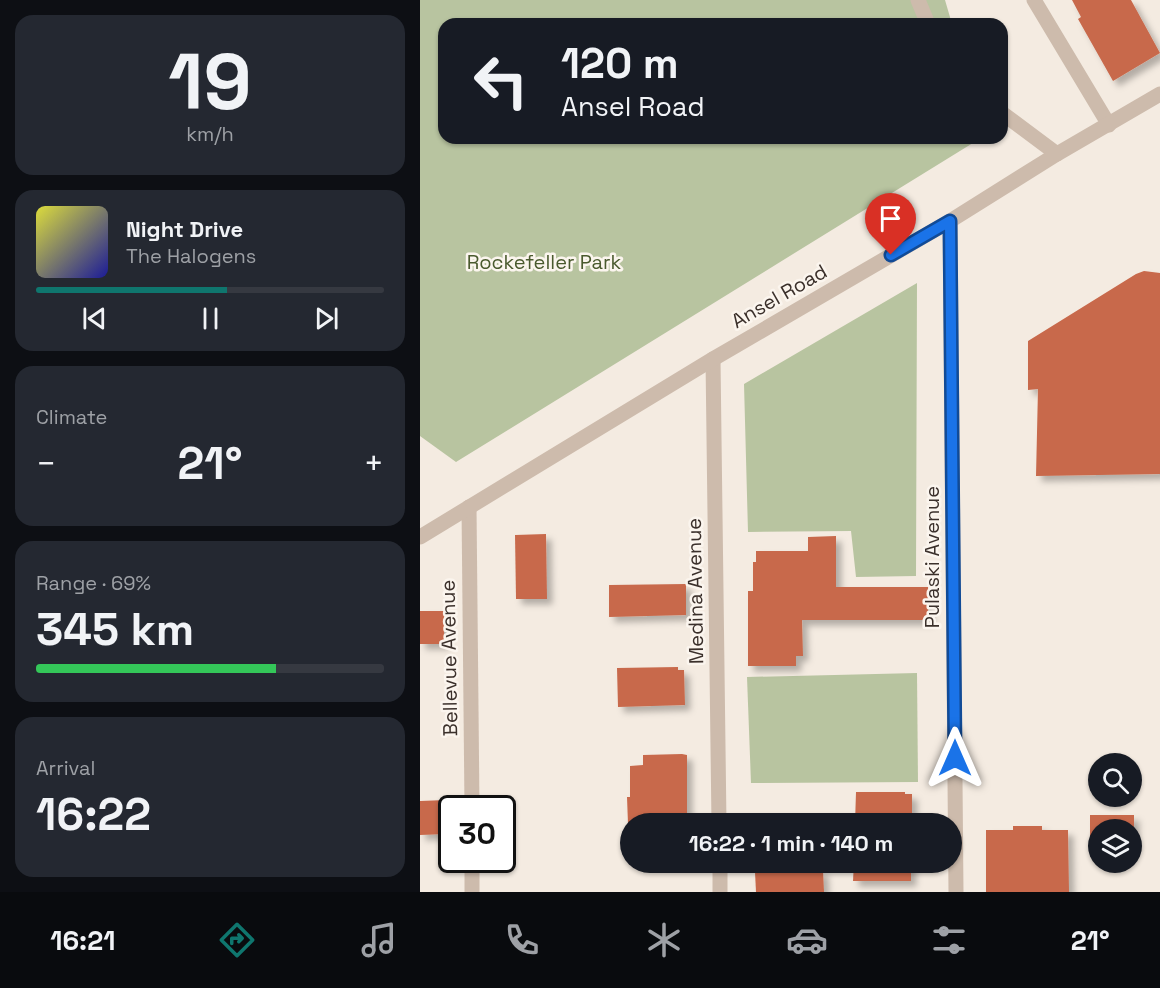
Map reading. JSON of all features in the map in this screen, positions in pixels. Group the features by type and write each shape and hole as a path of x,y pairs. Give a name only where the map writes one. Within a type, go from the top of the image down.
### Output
{"street":[{"path":"918,0 926,18"},
{"path":"1034,0 1109,124"},
{"name":"Ansel Road","path":"420,537 713,359 950,221 1057,154 1160,94"},
{"path":"1008,117 1057,154"},
{"name":"Pulaski Avenue","path":"950,221 956,892"},
{"name":"Medina Avenue","path":"713,359 719,813"},
{"name":"Bellevue Avenue","path":"469,507 471,795"},
{"path":"472,873 472,892"},
{"path":"720,873 720,892"}],"green space":[{"name":"Rockefeller Park","path":"420,0 945,0 950,18 438,18 438,144 971,144 456,462 420,436"},
{"path":"917,283 916,576 856,577 851,531 748,532 744,384"},
{"path":"917,673 918,782 751,783 747,677"}],"building":[{"path":"1072,0 1131,0 1160,53 1113,81 1078,19 1081,17"},
{"path":"1144,271 1160,273 1160,474 1036,476 1038,389 1028,390 1028,341"},
{"path":"546,534 547,599 516,599 515,535"},
{"path":"836,536 836,587 928,587 928,620 802,620 803,656 796,656 796,666 748,666 748,591 753,591 753,562 756,562 756,551 808,551 808,537"},
{"path":"686,584 686,615 609,617 609,585"},
{"path":"420,611 444,611 444,644 420,644"},
{"path":"678,667 678,670 684,670 685,705 618,707 617,668"},
{"path":"643,755 687,755 687,813 628,813 630,766 643,765"},
{"path":"856,792 912,794 912,813 855,813"},
{"path":"438,800 438,834 420,835 420,801"},
{"path":"1090,815 1134,815 1134,819 1090,819"},
{"path":"1013,826 1042,826 1042,830 1068,830 1069,892 986,892 986,830 1013,830"},
{"path":"755,873 823,873 824,892 756,892"},
{"path":"853,873 911,873 911,881 853,881"}],"route":[{"path":"891,255 950,221 955,758"}]}
